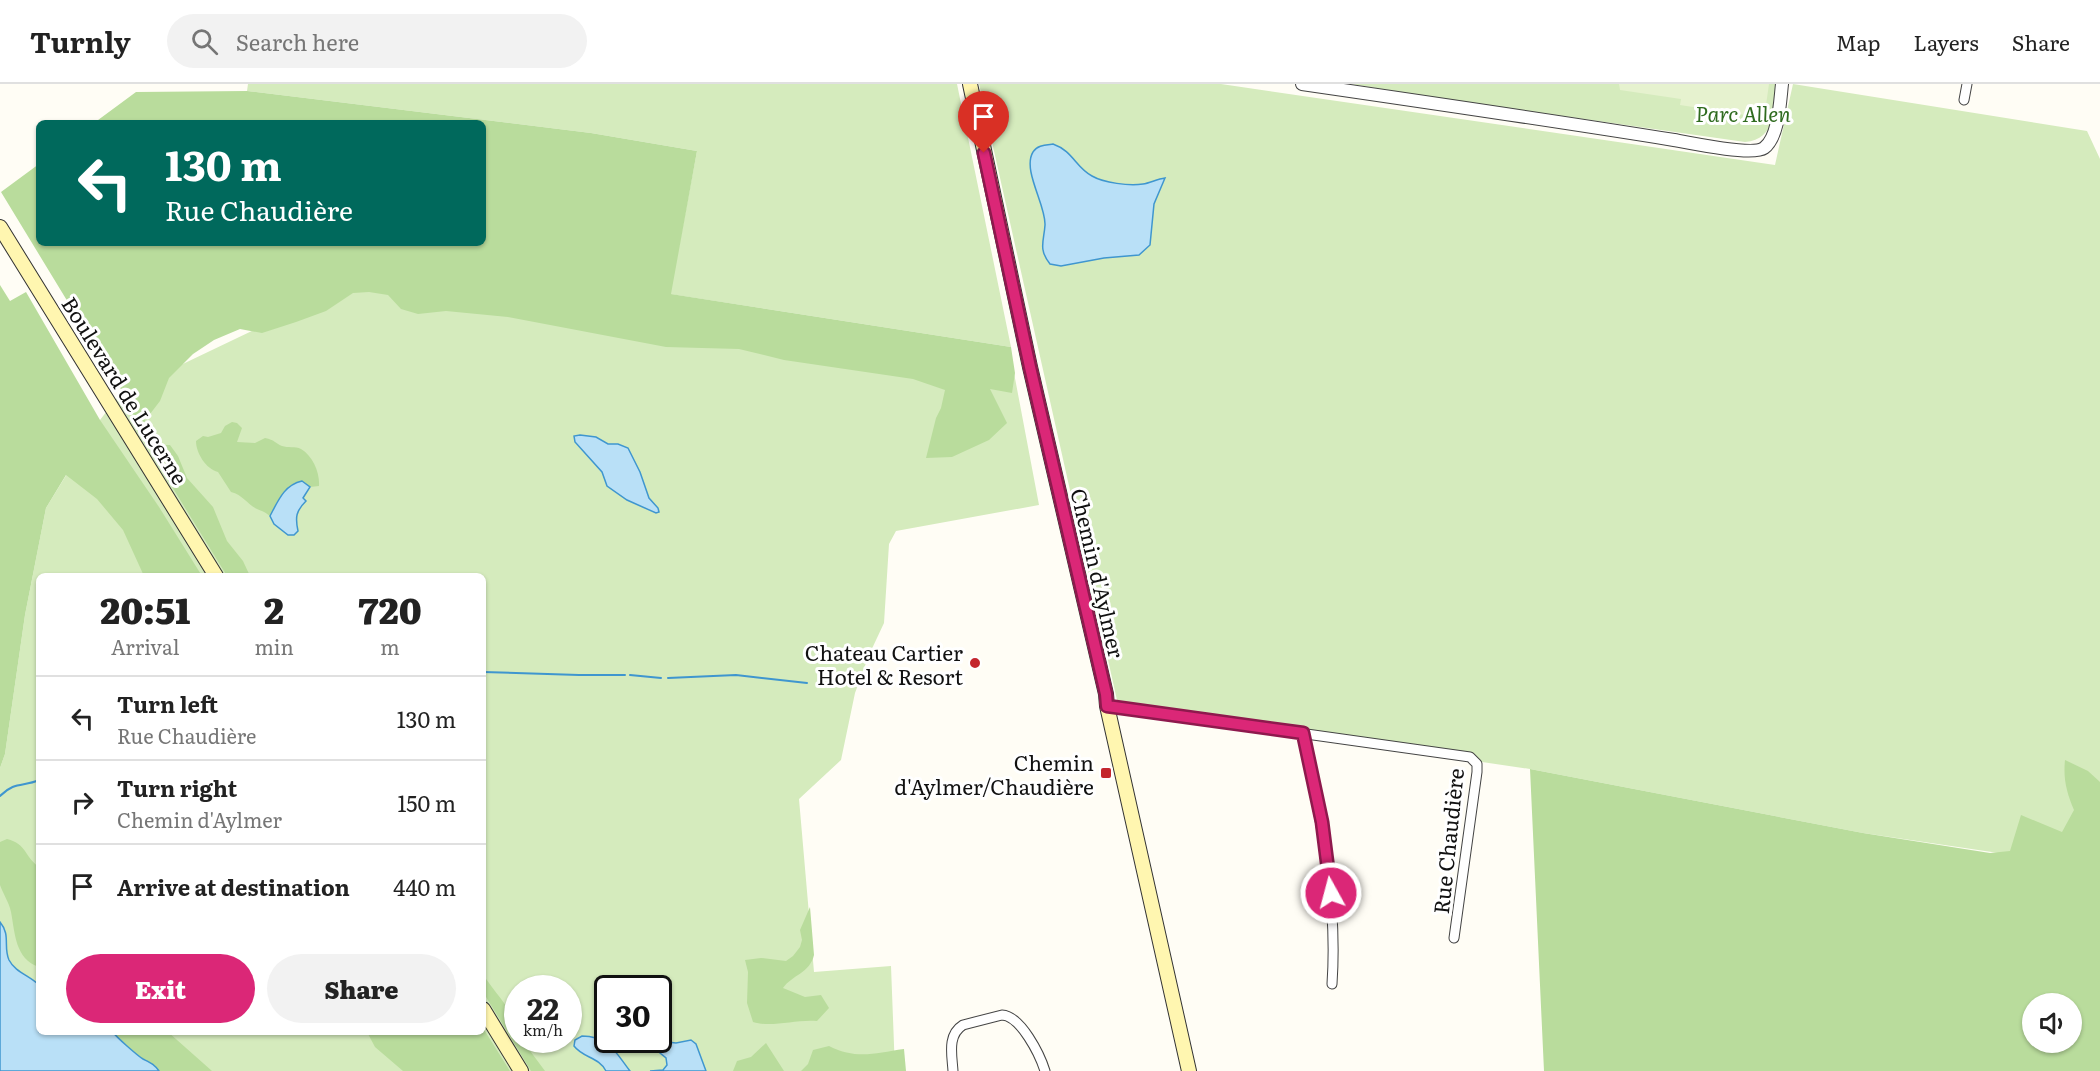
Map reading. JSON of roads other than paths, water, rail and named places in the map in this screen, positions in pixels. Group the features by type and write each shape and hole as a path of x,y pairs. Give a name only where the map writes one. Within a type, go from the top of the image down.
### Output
{"main road":[{"name":"Chemin d'Aylmer","path":"970,84 1030,367 1106,694 1189,1071"},
{"name":"Boulevard de Lucerne","path":"0,227 214,573"},
{"path":"486,1013 521,1071"}],"street":[{"path":"1302,84 1754,151 1763,148 1774,135 1782,84"},
{"path":"1964,100 1967,84"},
{"name":"Rue Chaudière","path":"1107,706 1470,758 1477,764 1454,938"},
{"path":"1303,733 1322,822 1330,877 1334,938 1332,984"},
{"path":"953,1071 952,1047 957,1028 1002,1016 1013,1018 1041,1058 1045,1071"}],"water":[{"path":"1053,144 1070,155 1087,173 1103,180 1137,185 1165,178 1154,204 1150,245 1139,255 1104,258 1061,266 1050,264 1046,259 1043,249 1044,217 1032,178 1030,159 1037,148"},
{"path":"574,436 596,437 608,444 618,444 628,448 649,498 659,512 656,513 627,500 607,486 602,472 575,442"},
{"path":"302,481 310,487 303,498 306,501 297,514 298,531 294,535 288,535 274,524 270,516 286,490"},
{"path":"0,922 6,936 9,960 15,968 36,983 36,1035 116,1035 159,1071 0,1071"},
{"path":"582,1036 594,1038 594,1053 617,1053 630,1071 606,1071 599,1063 582,1053"},
{"path":"691,1040 696,1044 706,1071 650,1071 663,1070 667,1065 666,1058 660,1053 672,1053 672,1043"}],"waterway":[{"path":"486,672 625,675"},
{"path":"630,675 661,678"},
{"path":"668,678 736,675 807,683"},
{"path":"0,796 15,786 36,781"}],"place":[{"name":"Chateau Cartier Hotel & Resort","path":"975,663"},
{"name":"Chemin d'Aylmer/Chaudière","path":"1106,773"}],"park label":[{"name":"Parc Allen","path":"1743,112"}]}
